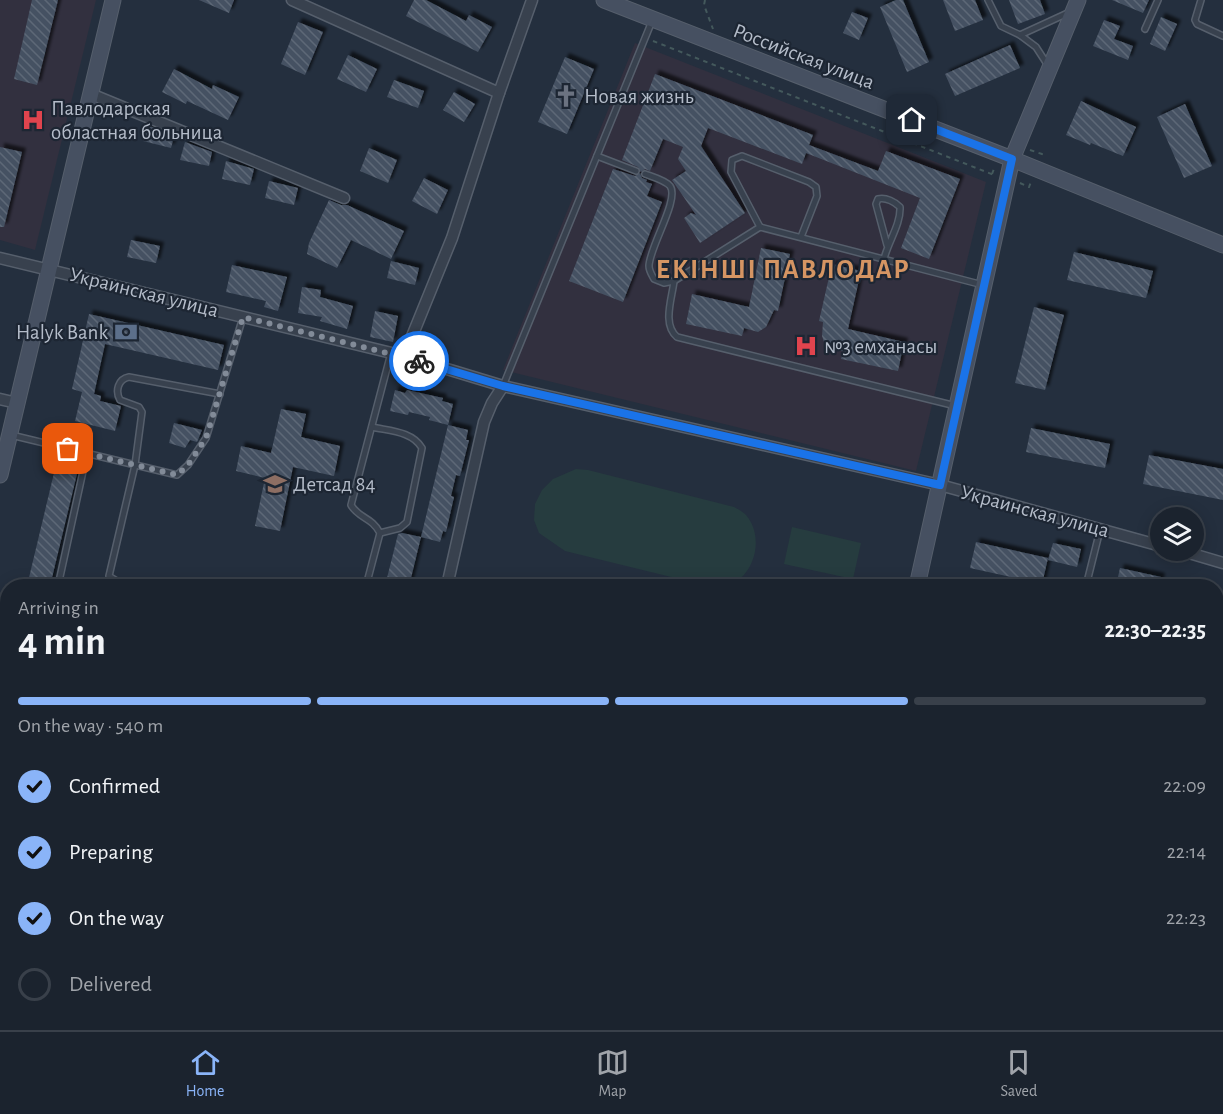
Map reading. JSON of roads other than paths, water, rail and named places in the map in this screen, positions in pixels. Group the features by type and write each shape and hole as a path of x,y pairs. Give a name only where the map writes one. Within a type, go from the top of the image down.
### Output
{"street":[{"path":"0,475 113,0"},
{"path":"292,0 499,93"},
{"path":"404,356 452,237 532,0"},
{"name":"Российская улица","path":"604,0 1012,159 1223,245"},
{"path":"919,579 1012,159 1076,5"},
{"path":"91,94 344,198"},
{"name":"Украинская улица","path":"0,258 404,356 503,386 940,485 1150,543"},
{"path":"449,579 484,422 503,386"},
{"path":"0,399 17,403"},
{"path":"1204,557 1223,563"}],"lane":[{"path":"988,0 1001,26 1020,35 1036,47 1050,69"},
{"path":"1145,29 1158,0"},
{"path":"1201,0 1195,20 1197,24 1223,36"},
{"path":"1020,35 1076,5"},
{"path":"503,386 653,20"},
{"path":"597,156 636,171"},
{"path":"760,227 731,172 732,160 737,157 742,156 809,182 816,187 816,196 801,237"},
{"path":"645,174 664,182 673,193 651,253 649,268 654,279 664,283 674,281 760,227 984,286"},
{"path":"884,259 900,207 883,197 878,199 876,204 887,245"},
{"path":"674,281 668,323 671,332 677,337 958,406"},
{"path":"10,435 177,475 188,465 206,438 243,317"},
{"path":"368,579 380,533 376,524 354,510 351,504 391,353"},
{"path":"114,579 109,576 135,465 142,412 139,407 120,400 119,382 129,377 220,394"},
{"path":"372,427 411,436 422,448 407,522 400,528 380,533"},
{"path":"60,579 87,453"},
{"path":"1088,579 1100,529"}],"place":[{"name":"Новая жизнь","path":"566,96"},
{"name":"Павлодарская областная больница","path":"33,120"},
{"name":"Halyk Bank","path":"126,332"},
{"name":"№3 емханасы","path":"806,346"},
{"name":"Детсад 84","path":"275,484"}],"district":[{"name":"ЕКІНШІ ПАВЛОДАР","path":"783,269"}]}
